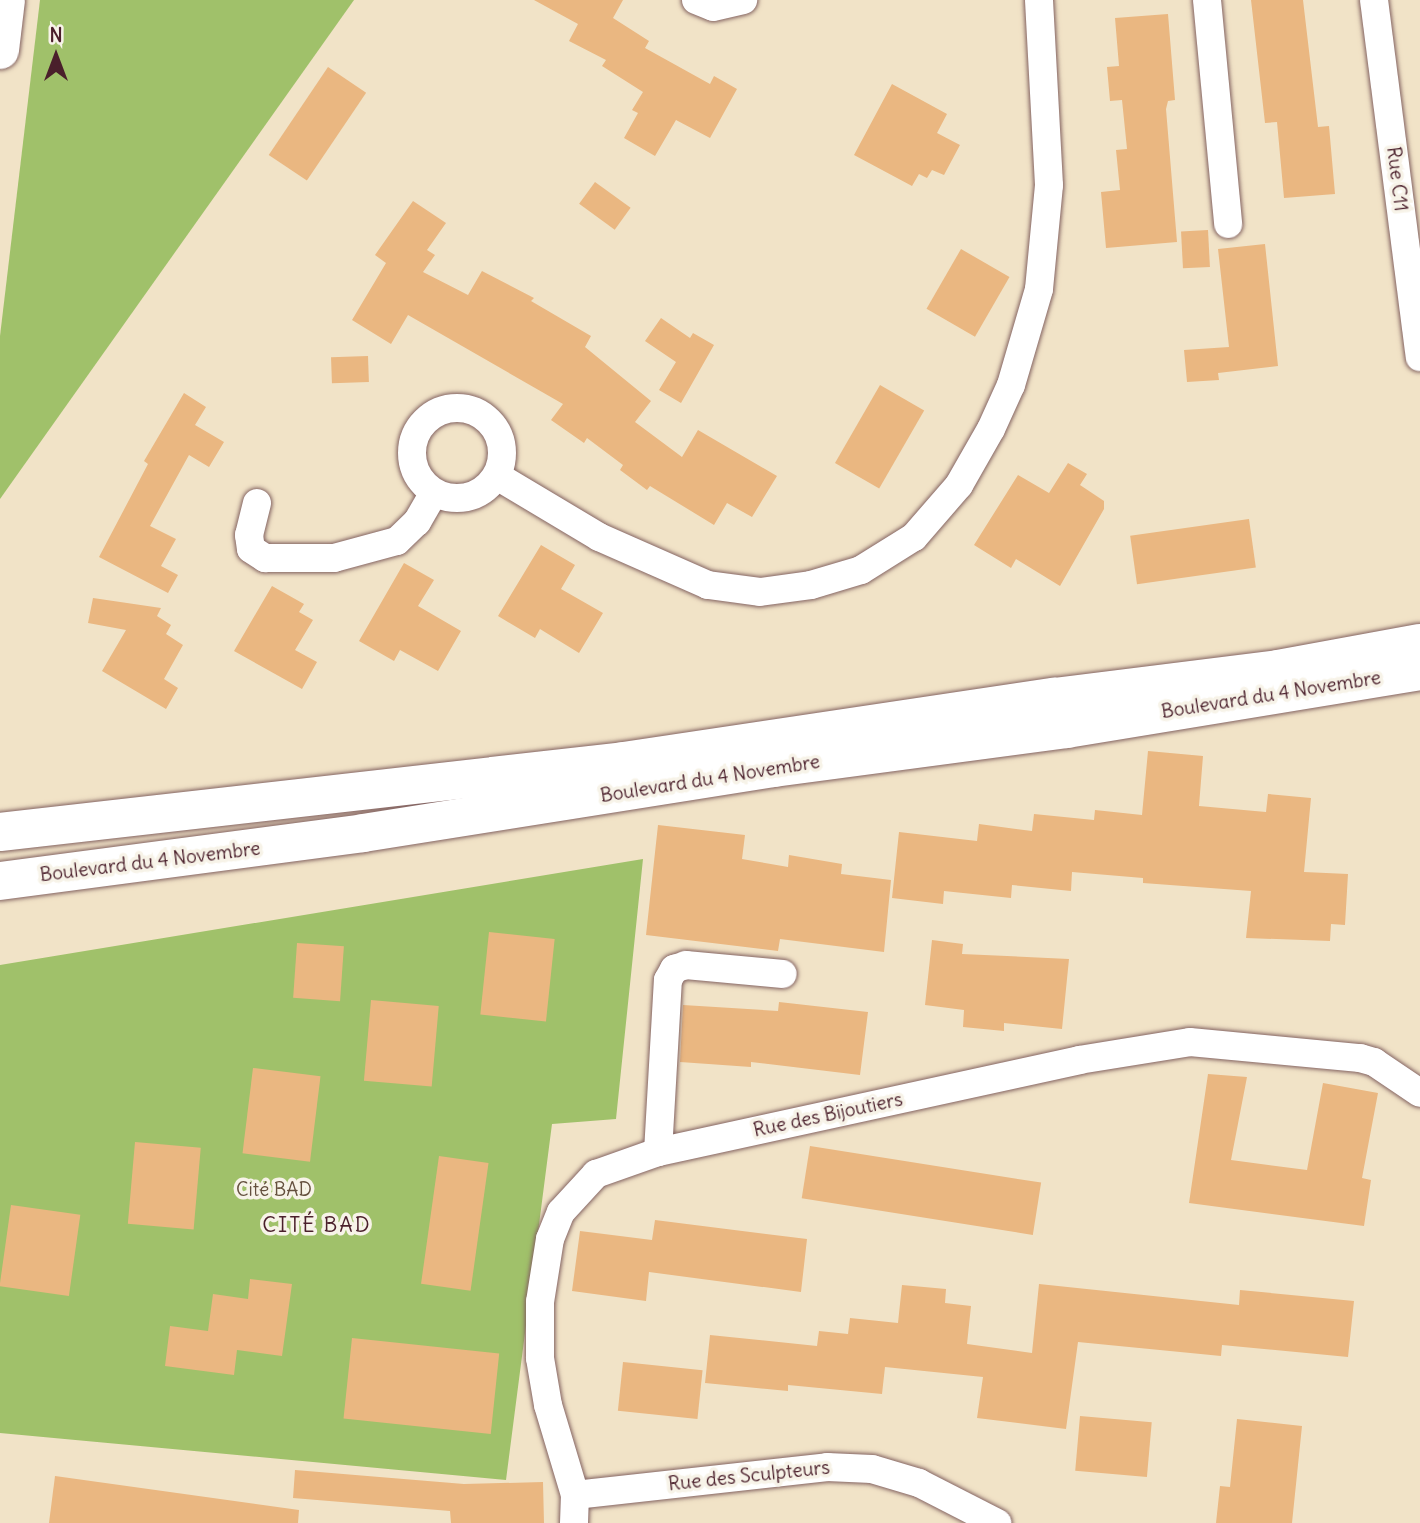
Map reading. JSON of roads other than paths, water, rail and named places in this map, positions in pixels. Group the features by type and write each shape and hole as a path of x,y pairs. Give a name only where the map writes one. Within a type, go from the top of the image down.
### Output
{"main road":[{"path":"0,50 6,0"},
{"name":"Boulevard du 4 Novembre","path":"17,830 624,761 1054,696 1278,669 1420,643"},
{"name":"Boulevard du 4 Novembre","path":"0,881 363,833 774,768 1067,729 1420,671"},
{"path":"0,811 17,830"}],"street":[{"path":"696,0 713,7 743,0"},
{"path":"496,475 599,537 708,585 760,592 811,585 861,570 914,537 959,485 991,429 1011,385 1039,289 1049,185 1039,0"},
{"path":"1042,28 1057,0"},
{"path":"1207,0 1228,224"},
{"name":"Rue C11","path":"1374,0 1420,357"},
{"path":"463,408 493,426 501,441 496,475 469,497 434,492 421,481 412,447 418,430 445,409 463,408"},
{"path":"257,503 249,534 251,549 265,558 334,558 371,552 397,541 417,522 434,492"},
{"path":"659,1152 668,980 674,969 686,965 783,974"},
{"name":"Rue des Bijoutiers","path":"574,1523 575,1495 548,1405 540,1358 540,1302 550,1239 561,1212 596,1174 659,1152 1079,1060 1190,1042 1360,1058 1374,1062 1420,1093"},
{"name":"Rue des Sculpteurs","path":"575,1495 827,1467 872,1469 919,1483 996,1523"}],"district":[{"name":"CITÉ BAD","path":"317,1225"}],"park label":[{"name":"Cité BAD","path":"274,1190"}]}
